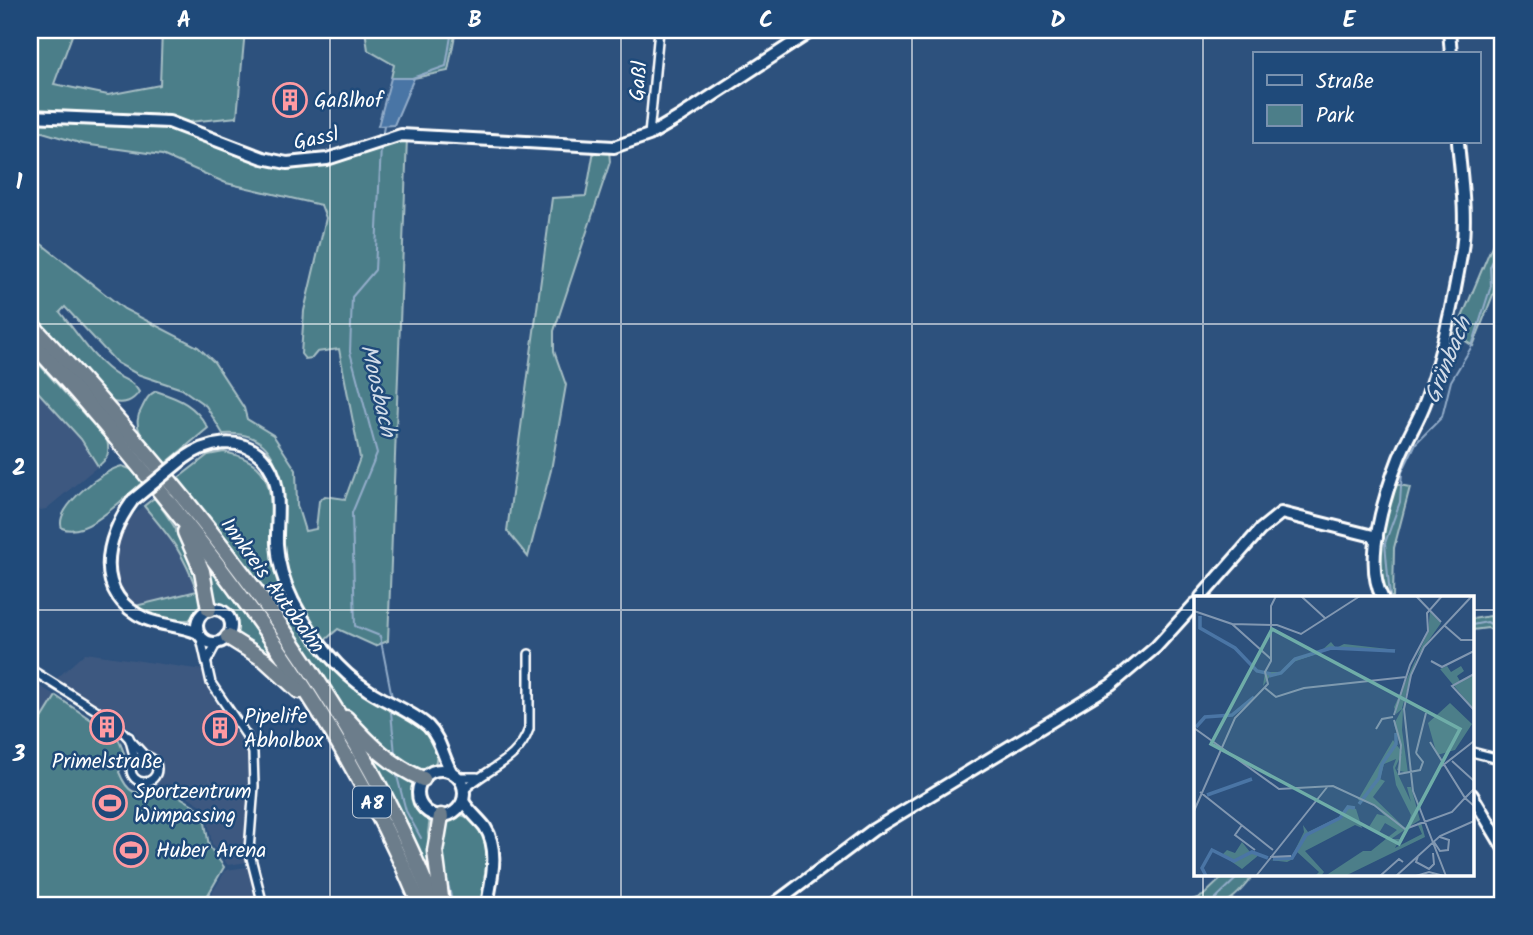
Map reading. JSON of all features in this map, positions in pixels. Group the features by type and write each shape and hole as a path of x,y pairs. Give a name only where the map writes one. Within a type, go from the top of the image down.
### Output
{"highway":[{"name":"Innkreis Autobahn","path":"30,323 173,485 246,581 326,697 374,778 434,905"},
{"name":"Innkreis Autobahn","path":"30,341 172,506 260,622 319,711 388,832 420,905"},
{"path":"172,506 202,571 209,610"},
{"path":"222,640 265,660 319,711"},
{"path":"326,697 374,748 408,773 423,779"},
{"path":"442,905 435,851 448,814"}],"street":[{"name":"Gaßl","path":"649,135 659,30"},
{"path":"649,135 813,30"},
{"path":"1449,30 1451,52"},
{"name":"Gassl","path":"30,116 169,122 287,163 327,159 401,135 614,147 649,135"},
{"path":"1382,596 1373,574 1377,537 1399,457 1423,407 1433,377 1462,246 1463,202 1458,144"},
{"path":"222,640 199,631 154,622 138,614 124,602 114,586 108,550 111,535 135,503 200,452 217,444 235,443 252,450 264,460 276,485 279,558 295,603 324,649 343,671 368,690 428,727 455,775 473,815 486,830 493,850 487,905"},
{"path":"1202,596 1260,530 1281,513 1377,537"},
{"path":"773,905 873,830 1111,685 1156,648 1194,605"},
{"path":"207,662 232,629 230,618 221,610 209,610 199,631 208,674 217,696 246,735 253,753 254,786 249,850 263,905"},
{"path":"448,814 478,777 509,761 526,739 530,716 529,654"},
{"path":"30,669 112,720 145,756 152,759 157,768 154,778 139,782 132,776 130,768 135,759 145,756"},
{"path":"129,737 135,759"},
{"path":"1474,753 1503,760"},
{"path":"443,754 437,771 423,779 419,792 421,804 431,813 473,815"},
{"path":"437,771 478,777"},
{"path":"1474,798 1503,847"}],"shaded area":[{"path":"391,78 414,78 394,125 378,126"},
{"path":"30,383 81,439 98,466 46,509 33,511 30,511"},
{"path":"144,506 171,536 187,565 197,592 135,606 123,593 115,575 115,544 127,521"},
{"path":"85,653 203,670 212,695 247,749 249,777 244,840 247,862 228,865 212,844 206,808 168,784 154,786 162,772 160,761 146,752 133,730 55,680"},
{"path":"30,680 56,696 30,738"},
{"path":"248,867 258,905 205,905 226,870"}],"green space":[{"path":"36,30 74,30 54,84 108,95 160,85 162,30 245,30 237,117 189,122 30,112 30,37"},
{"path":"365,30 456,30 448,71 414,78 391,78 394,65 368,50"},
{"path":"30,121 180,128 301,166 407,138 388,641 375,646 338,629 324,641 291,586 284,565 279,480 274,461 264,446 248,436 223,434 206,406 182,389 137,374 117,363 65,307 60,312 91,352 139,392 128,402 112,402 30,311 30,235 124,309 198,347 214,362 244,408 247,419 273,435 296,470 297,505 305,531 316,529 319,501 325,496 345,499 360,458 339,349 317,352 312,358 305,359 301,354 304,311 326,218 321,205 226,183 162,155 83,144 32,129"},
{"path":"594,150 609,150 610,162 554,331 554,351 566,385 551,470 528,557 507,531 552,198 586,196"},
{"path":"1501,224 1503,269 1473,346 1455,334"},
{"path":"30,354 107,440 107,455 98,466 81,439 30,383"},
{"path":"156,391 186,404 208,428 165,464 147,445 138,424 138,416 146,400"},
{"path":"224,452 243,458 256,466 264,476 270,501 276,555 316,645 328,658 391,701 428,733 436,750 434,767 417,773 373,742 354,721 263,591 177,479 208,455"},
{"path":"122,466 133,470 143,482 93,522 72,530 62,528 61,520 73,500 104,474"},
{"path":"1394,484 1410,487 1394,548 1393,596 1386,596 1377,559"},
{"path":"154,498 186,548 205,604 189,620 162,620 135,606 197,591 175,546 144,506"},
{"path":"204,559 280,665 233,635 234,619 222,607 217,606"},
{"path":"1490,616 1503,623 1503,636 1488,628 1474,630 1474,619"},
{"name":"Sportzentrum Wimpassing","path":"56,696 118,738 126,758 119,772 128,788 138,792 167,789 203,811 209,846 224,867 202,905 30,905 30,738"},
{"path":"359,739 418,782 417,802 430,817 428,833 433,871 430,873"},
{"path":"454,814 469,818 479,826 485,836 488,864 483,905 446,905 438,872 442,820"},
{"path":"1224,876 1252,876 1230,900 1214,905 1178,905 1203,896"}],"waterway":[{"name":"Moosbach","path":"412,78 446,66 452,30"},
{"name":"Moosbach","path":"382,138 384,126"},
{"name":"Moosbach","path":"381,147 375,270 352,297 350,352 377,453 352,513 355,626 380,636 392,697"},
{"name":"Grünbach","path":"1390,596 1385,543 1400,502 1402,472 1416,443 1442,417 1451,381 1472,346 1491,286 1490,267 1495,256 1503,251"},
{"path":"1474,625 1487,622 1503,630"},
{"name":"Moosbach","path":"391,712 395,754"},
{"name":"Moosbach","path":"397,776 406,811 421,838"},
{"name":"Grünbach","path":"1193,905 1211,903 1239,876"},
{"name":"Moosbach","path":"447,879 453,905"}],"place":[{"name":"Gaßlhof","path":"290,100"},
{"name":"Primelstraße","path":"107,727"},
{"name":"Pipelife Abholbox","path":"220,728"},
{"name":"Sportzentrum Wimpassing","path":"110,803"},
{"name":"Huber Arena","path":"131,850"}]}
